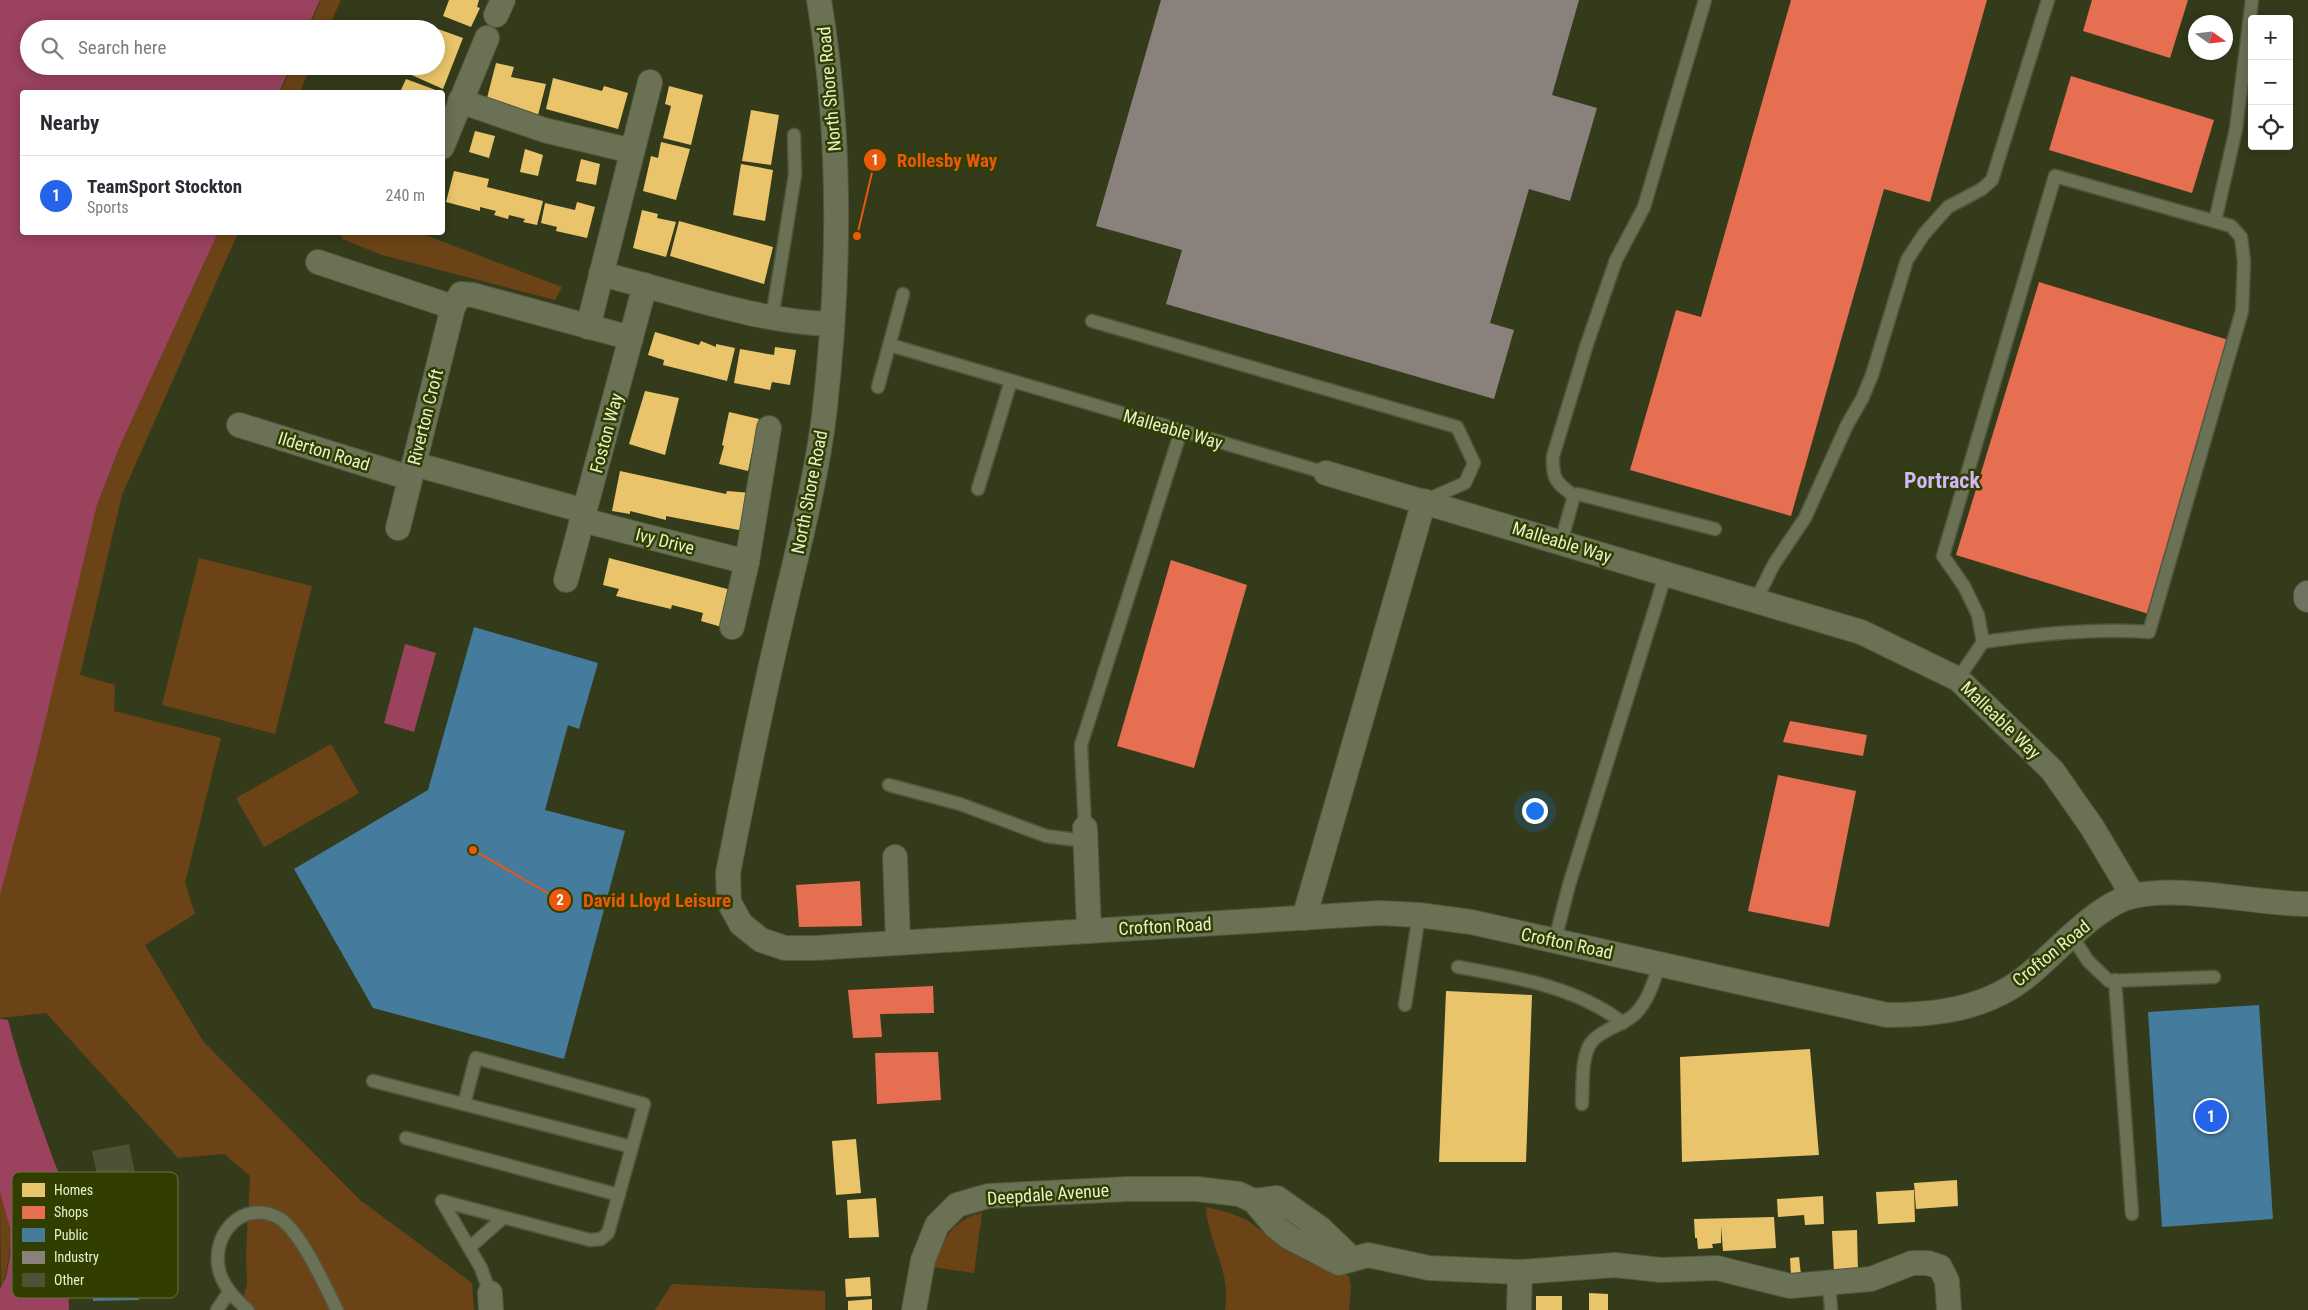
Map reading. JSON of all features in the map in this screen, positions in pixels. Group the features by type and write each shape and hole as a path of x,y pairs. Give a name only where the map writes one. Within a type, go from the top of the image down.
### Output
{"street":[{"name":"North Shore Road","path":"785,948 761,940 741,924 729,902 728,873 778,631 807,511 823,418 832,324 835,165 831,90 819,0"},
{"path":"445,139 487,38"},
{"path":"588,327 650,82"},
{"path":"460,101 544,130 632,152"},
{"path":"318,262 453,307 460,294 473,295 631,338"},
{"path":"601,274 772,318 807,324 832,324"},
{"name":"Foston Way","path":"566,580 645,284"},
{"name":"Riverton Croft","path":"398,528 453,307"},
{"name":"Ilderton Road","path":"239,425 584,516"},
{"path":"732,627 747,562 769,428"},
{"name":"Malleable Way","path":"1326,473 1861,632 1958,679 2018,734 2052,770 2092,828 2133,896"},
{"path":"1304,918 1424,501"},
{"name":"Ivy Drive","path":"584,516 747,562"},
{"path":"1085,835 1089,930"},
{"path":"895,857 898,942"},
{"name":"Crofton Road","path":"785,948 1380,913 1419,915 1471,922 1887,1014 1928,1015 1991,999 2030,974 2103,910 2133,896 2168,893 2279,904 2308,904"},
{"name":"Deepdale Avenue","path":"914,1310 922,1260 937,1224 957,1205 988,1196 1128,1189 1197,1189 1238,1194 1254,1201 1277,1198 1321,1229 1352,1259 1368,1255 1429,1268 1520,1272"},
{"path":"1519,1310 1520,1272 1615,1265 1661,1270 1717,1268 1790,1286 1870,1279 1912,1263 1928,1263 1940,1267 1947,1281 1949,1310"}],"lane":[{"path":"1705,0 1644,206 1616,260 1587,344 1553,456 1552,472 1556,482 1574,496 1586,495 1715,529"},
{"path":"1756,600 1774,564 1804,518 1847,425 1862,399 1872,375 1907,260 1924,234 1948,207 1982,189 1992,180 2048,0"},
{"path":"2215,221 2236,129 2252,0"},
{"path":"772,318 796,175 794,135"},
{"path":"1958,679 1983,642 1978,615 1964,586 1943,556 2055,176 2231,226 2241,237 2244,261 2242,312 2149,632 2125,630 2038,634 1983,642"},
{"path":"878,387 903,294"},
{"path":"1092,321 1458,427 1474,463 1465,483 1424,501"},
{"name":"Malleable Way","path":"890,345 1326,473"},
{"path":"978,489 1011,381"},
{"path":"889,785 960,804 1046,836 1085,835 1081,745 1181,431"},
{"path":"1561,542 1574,496"},
{"path":"1555,940 1569,885 1666,573"},
{"path":"1405,1006 1419,915"},
{"path":"2072,936 2088,961 2109,980 2214,977"},
{"path":"1582,1104 1585,1064 1590,1045 1603,1034 1636,1013 1644,1002 1660,963"},
{"path":"1458,967 1523,979 1576,996 1606,1009 1623,1023"},
{"path":"2115,980 2132,1214"},
{"path":"464,1104 476,1058 644,1104 608,1233 601,1239 590,1240 502,1218 442,1200 481,1268 490,1301"},
{"path":"373,1081 632,1147"},
{"path":"406,1138 619,1195"},
{"path":"248,1310 229,1292 219,1270 220,1242 226,1228 237,1218 256,1212 278,1217 296,1236 317,1268 337,1310"},
{"path":"469,1248 502,1218"},
{"path":"1829,1283 1831,1310"},
{"path":"218,1310 229,1292"}],"shaded area":[{"path":"0,0 320,0 311,20 20,20 20,75 287,75 280,90 20,90 20,235 217,235 120,446 97,505 36,759 0,895"},
{"path":"321,0 341,0 332,20 312,20"},
{"path":"288,75 307,75 301,90 281,90"},
{"path":"217,235 237,235 122,495 80,675 115,685 114,711 221,738 185,883 195,914 145,945 203,1041 360,1200 472,1283 474,1310 240,1310 247,1284 246,1255 250,1176 224,1154 178,1158 46,1013 0,1018 0,894 97,505 120,446"},
{"path":"341,235 425,235 562,287 555,300 382,255 342,239"},
{"path":"199,558 312,586 275,734 162,705"},
{"path":"405,644 436,653 414,732 384,723"},
{"path":"331,744 359,793 264,847 236,798"},
{"path":"0,1019 8,1020 34,1106 58,1172 12,1172 12,1298 69,1298 69,1310 0,1310 0,1289 6,1277 10,1256 10,1228 0,1192"},
{"path":"0,1192 8,1216 10,1241 5,1278 1,1290"},
{"path":"1206,1207 1230,1213 1247,1220 1286,1249 1310,1263 1349,1276 1351,1288 1349,1310 1225,1310 1226,1296 1223,1270 1211,1233"},
{"path":"982,1213 974,1273 931,1267 949,1233 963,1220"},
{"path":"672,1284 825,1291 825,1310 655,1310"}],"building: Homes":[{"path":"449,0 479,0 477,7 480,8 471,27 443,16"},
{"path":"445,32 463,38 443,89 412,75 445,75"},
{"path":"496,63 514,67 511,77 546,84 537,119 502,110 504,103 487,98"},
{"path":"553,78 602,91 604,86 628,93 618,129 546,109"},
{"path":"406,79 436,90 401,90"},
{"path":"669,86 703,95 691,145 663,138 671,106 665,104"},
{"path":"751,110 779,115 771,165 742,161"},
{"path":"475,131 495,136 489,158 469,152"},
{"path":"661,142 690,149 676,200 643,191 651,156 658,158"},
{"path":"525,149 543,155 538,176 520,172"},
{"path":"581,159 600,164 596,185 576,181"},
{"path":"741,164 773,170 765,221 733,215"},
{"path":"454,171 489,179 487,187 543,201 537,225 523,222 525,219 509,215 508,219 494,215 496,211 480,207 480,211 446,202"},
{"path":"577,202 595,207 587,238 556,231 557,227 541,223 545,203 575,210"},
{"path":"642,210 658,214 657,218 676,222 666,257 633,248"},
{"path":"679,221 773,247 764,284 670,256"},
{"path":"655,332 699,345 701,341 716,347 716,344 735,348 727,381 663,365 664,360 648,355"},
{"path":"775,347 796,350 790,385 772,382 770,390 734,383 740,349 774,355"},
{"path":"645,391 679,398 665,455 629,444"},
{"path":"729,412 759,419 748,471 719,464 724,446 722,445"},
{"path":"620,471 726,494 727,491 751,493 744,531 666,516 666,520 630,511 630,514 612,511"},
{"path":"609,558 735,591 725,628 701,621 703,613 672,605 671,609 616,596 619,589 603,585"},
{"path":"1446,991 1532,995 1526,1162 1439,1162"},
{"path":"1810,1049 1819,1155 1682,1162 1680,1057"},
{"path":"856,1139 861,1193 836,1195 832,1141"},
{"path":"1957,1180 1958,1206 1916,1209 1914,1183"},
{"path":"1914,1190 1915,1222 1878,1224 1876,1192"},
{"path":"1823,1196 1824,1224 1805,1225 1804,1215 1778,1217 1777,1199"},
{"path":"876,1198 879,1237 849,1238 847,1200"},
{"path":"1774,1217 1776,1248 1723,1251 1721,1226 1721,1243 1712,1244 1713,1248 1698,1249 1697,1238 1695,1238 1694,1219"},
{"path":"1857,1230 1858,1272 1834,1274 1832,1231"},
{"path":"1799,1257 1801,1275 1791,1275 1790,1258"},
{"path":"870,1277 871,1296 846,1297 845,1279"},
{"path":"1589,1293 1608,1294 1608,1310 1589,1310"},
{"path":"1536,1296 1562,1296 1562,1310 1536,1310"},
{"path":"872,1299 872,1310 848,1310 848,1301"}],"building: Shops":[{"path":"1791,0 1987,0 1930,202 1884,189 1791,516 1630,470 1676,310 1701,317"},
{"path":"2092,0 2188,0 2170,58 2083,31"},
{"path":"2071,76 2214,120 2192,193 2049,150"},
{"path":"2039,282 2235,342 2152,615 1956,555"},
{"path":"1171,560 1247,585 1194,768 1117,746"},
{"path":"1790,721 1867,735 1863,756 1783,742"},
{"path":"1778,775 1856,791 1829,927 1748,911"},
{"path":"860,881 862,926 799,927 796,885"},
{"path":"933,986 934,1013 880,1014 882,1037 853,1038 848,990"},
{"path":"938,1052 941,1100 877,1104 875,1053"}],"building: Public":[{"path":"474,627 598,663 579,729 568,725 545,810 625,831 564,1059 373,1008 294,869 428,790"},
{"path":"2259,1005 2273,1219 2162,1227 2148,1012"},
{"path":"93,1298 139,1298 139,1300 93,1301"}],"building: Industry":[{"path":"1161,0 1579,0 1552,95 1597,108 1570,201 1529,189 1490,323 1514,330 1494,399 1166,304 1182,250 1096,226"}],"building: Other":[{"path":"129,1144 135,1172 96,1172 92,1151"}],"place":[{"name":"Rollesby Way","path":"857,236"},
{"name":"David Lloyd Leisure","path":"473,850"},
{"name":"TeamSport Stockton","path":"2211,1116"}],"district":[{"name":"Portrack","path":"1942,480"}]}
